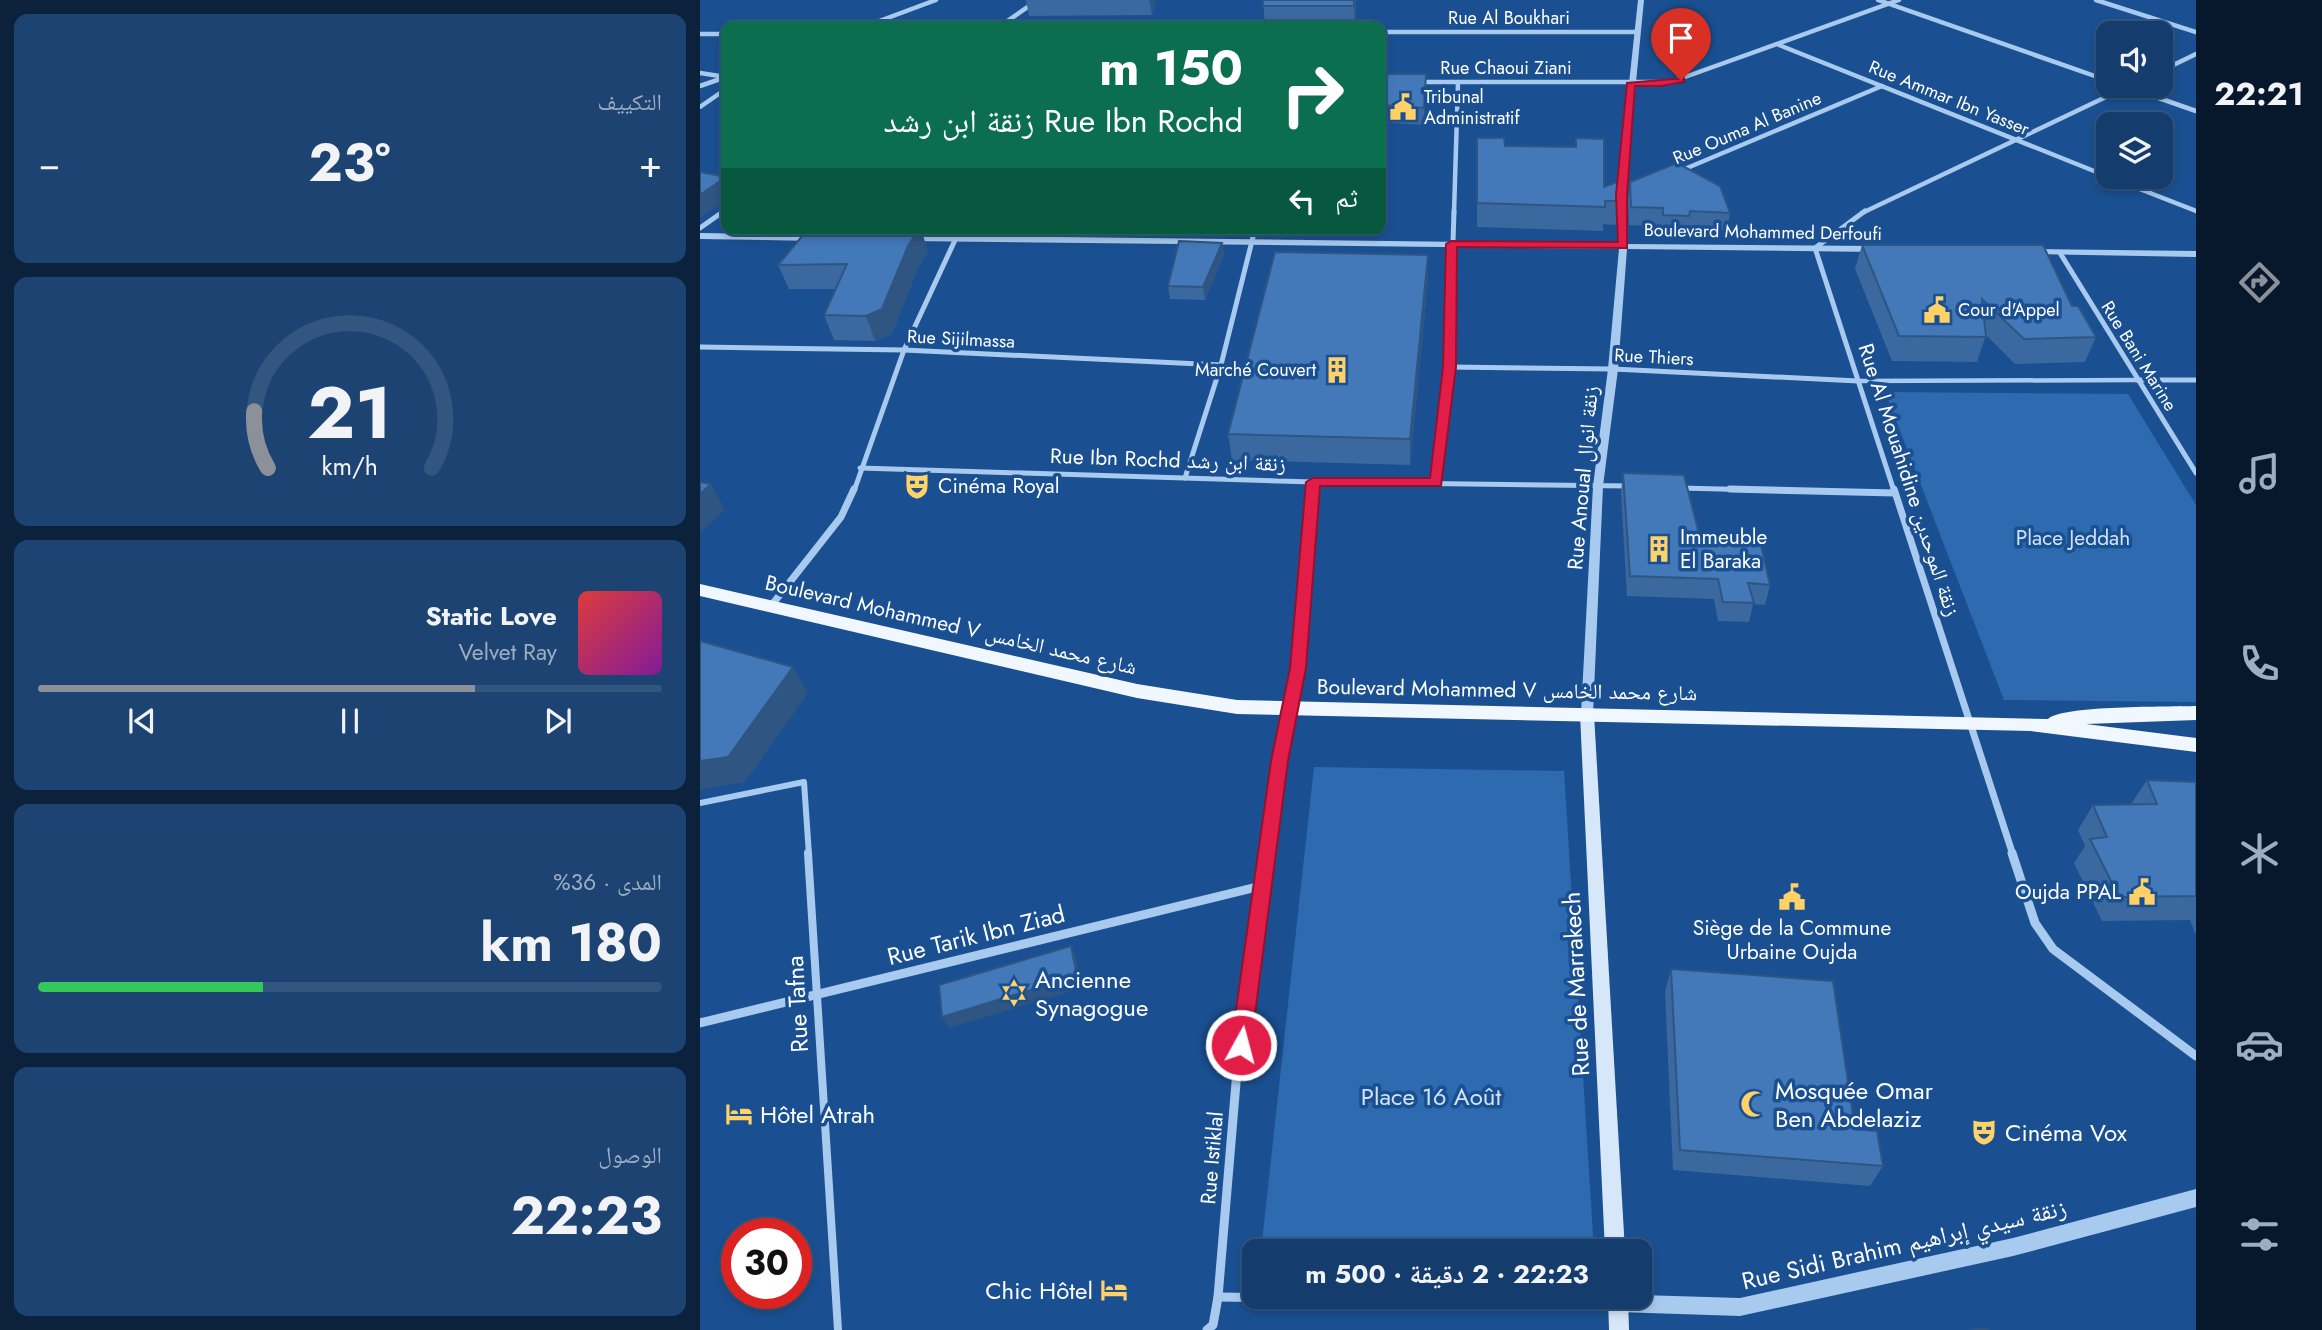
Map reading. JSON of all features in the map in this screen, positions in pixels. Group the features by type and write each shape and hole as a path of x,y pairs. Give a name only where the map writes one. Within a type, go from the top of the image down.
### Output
{"main road":[{"name":"Boulevard Mohammed V شارع محمد الخامس","path":"700,590 1137,691 1237,708 2031,724 2196,744"},
{"name":"Boulevard Mohammed V شارع محمد الخامس","path":"2031,724 2093,716 2196,713"},
{"name":"Rue de Marrakech","path":"1587,714 1614,1239"},
{"path":"1618,1309 1619,1330"}],"street":[{"path":"879,21 936,0"},
{"path":"1007,21 1038,0"},
{"name":"Rue Anoual زنقة انوال","path":"1587,714 1598,485 1613,369 1623,246 1621,195 1641,0"},
{"path":"1878,0 2096,76"},
{"name":"Rue Chaoui Ziani","path":"1406,82 1671,82 1779,46 1899,0"},
{"path":"2096,0 2196,32"},
{"name":"Rue Al Boukhari","path":"1386,32 1638,32"},
{"path":"700,34 721,34"},
{"name":"Rue Ammar Ibn Yasser","path":"1779,46 2096,172"},
{"path":"2173,65 2196,54"},
{"path":"700,73 721,76"},
{"path":"700,86 721,79"},
{"path":"1436,483 1449,367 1458,82"},
{"name":"Rue Ouma Al Banine","path":"1670,175 1883,86"},
{"path":"700,107 721,92"},
{"path":"1815,248 1862,213 2101,98"},
{"path":"2160,98 2196,111"},
{"name":"Rue Ammar Ibn Yasser","path":"2140,189 2196,211"},
{"path":"1621,195 1633,190"},
{"path":"700,228 721,213"},
{"path":"1185,478 1221,365 1253,235"},
{"path":"700,236 832,238"},
{"name":"Boulevard Mohammed Derfoufi","path":"896,238 1883,249"},
{"path":"771,607 841,517 854,490 904,350 957,238"},
{"name":"Rue Al Mouahidine زنقة الموحدين","path":"1815,248 1969,724 2041,934 2053,949 2196,1056"},
{"path":"2019,252 2196,254"},
{"name":"Rue Bani Marine","path":"2060,253 2196,473"},
{"name":"Rue Sijilmassa","path":"700,347 904,350 1221,365"},
{"name":"Rue Thiers","path":"1449,367 1613,369 1858,380"},
{"path":"1858,380 2196,380"},
{"name":"Rue Ibn Rochd زنقة ابن رشد","path":"860,468 1313,482 1638,486"},
{"name":"Rue Istiklal","path":"1207,1330 1213,1325 1218,1297 1237,1071 1261,886 1280,761 1298,668 1313,482"},
{"path":"1665,487 1895,493"},
{"name":"Rue Tafna","path":"700,803 804,782 815,994 838,1330"},
{"name":"Rue Tarik Ibn Ziad","path":"700,1023 1261,886"},
{"name":"Rue Sidi Brahim زنقة سيدي إبراهيم","path":"1652,1302 1740,1307 2013,1247 2196,1198"},
{"path":"1218,1297 1242,1297"}],"green space":[{"name":"Place Jeddah","path":"1885,392 2128,394 2196,505 2196,702 2004,700"},
{"name":"Place 16 Août","path":"1314,767 1564,771 1593,1239 1262,1239"}],"building":[{"path":"1263,0 1354,0 1354,6 1263,6"},
{"path":"1386,74 1426,74 1424,108 1386,105"},
{"path":"1477,138 1504,138 1505,146 1576,147 1576,138 1604,139 1604,187 1617,182 1618,201 1605,201 1605,207 1477,203"},
{"path":"1677,163 1720,186 1730,213 1690,211 1689,216 1663,215 1663,208 1631,207 1630,182"},
{"path":"700,172 721,176 721,180 700,195"},
{"path":"803,235 915,235 882,309 866,316 824,315 847,264 778,265"},
{"path":"1179,241 1222,243 1203,287 1168,286"},
{"path":"1862,245 2043,245 2072,306 2078,306 2096,337 2024,339 1982,299 1986,337 1899,336"},
{"name":"Marché Couvert","path":"1275,252 1428,255 1410,439 1228,434"},
{"name":"Immeuble El Baraka","path":"1623,473 1684,475 1702,545 1761,545 1770,585 1748,583 1754,603 1723,602 1718,579 1630,576"},
{"path":"700,482 711,484 700,494"},
{"path":"700,641 793,667 728,757 700,761"},
{"name":"Oujda PPAL","path":"2147,780 2196,782 2196,896 2119,897 2090,839 2107,837 2093,805 2157,804"},
{"path":"1071,946 1077,976 942,1017 939,985"},
{"name":"Mosquée Omar Ben Abdelaziz","path":"1671,969 1833,981 1855,1129 1877,1131 1883,1166 1680,1150"}],"place":[{"name":"Tribunal Administratif","path":"1403,107"},
{"name":"Cour d'Appel","path":"1937,310"},
{"name":"Marché Couvert","path":"1337,370"},
{"name":"Cinéma Royal","path":"917,486"},
{"name":"Immeuble El Baraka","path":"1659,549"},
{"name":"Oujda PPAL","path":"2142,892"},
{"name":"Siège de la Commune Urbaine Oujda","path":"1792,897"},
{"name":"Ancienne Synagogue","path":"1014,993"},
{"name":"Mosquée Omar Ben Abdelaziz","path":"1754,1104"},
{"name":"Hôtel Atrah","path":"739,1114"},
{"name":"Cinéma Vox","path":"1984,1132"},
{"name":"Chic Hôtel","path":"1114,1290"}],"route":[{"path":"1241,1045 1261,886 1280,761 1298,668 1313,482 1436,483 1449,367 1451,244 1623,246 1621,195 1631,83 1681,80"}]}
